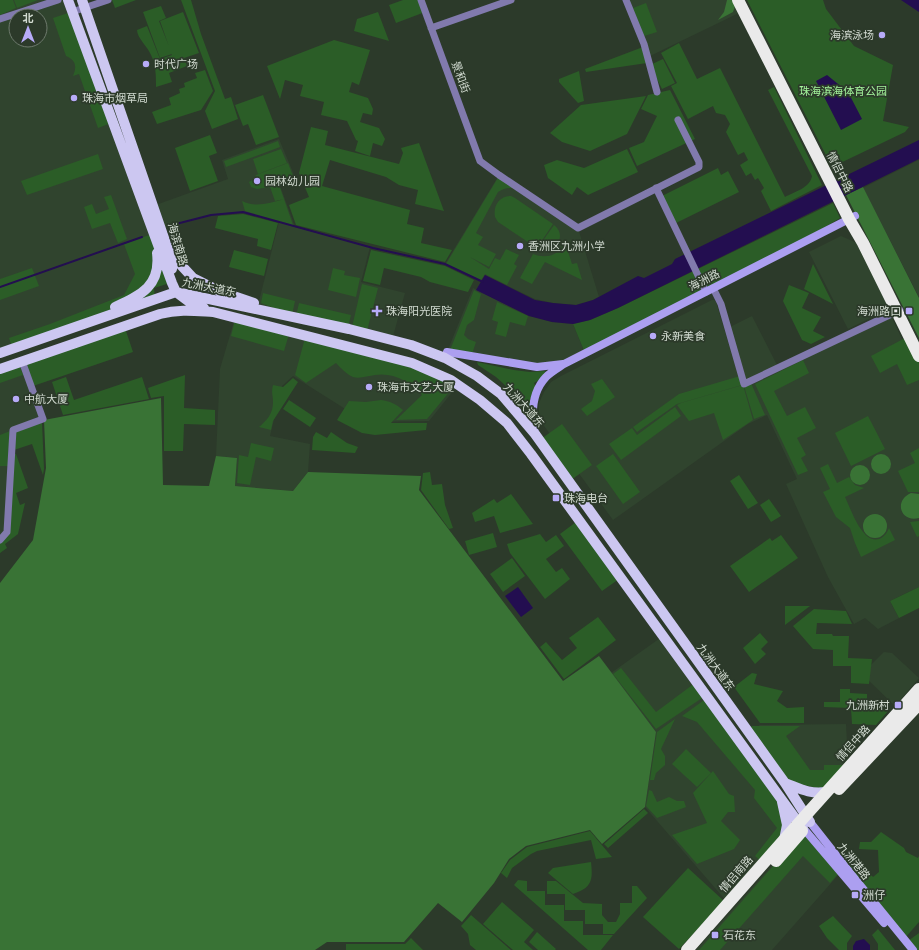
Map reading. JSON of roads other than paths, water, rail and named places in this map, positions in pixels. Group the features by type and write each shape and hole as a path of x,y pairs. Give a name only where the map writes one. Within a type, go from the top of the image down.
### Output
{"highway":[{"name":"情侣中路","path":"738,0 832,178"},
{"name":"情侣中路","path":"745,0 863,243 899,310 919,343"},
{"name":"情侣中路","path":"899,310 919,356"},
{"name":"情侣中路","path":"805,822 826,792 919,689"},
{"name":"情侣中路","path":"805,822 919,704"},
{"name":"情侣南路","path":"687,950 784,840 805,822"},
{"name":"情侣南路","path":"696,950 805,822"}],"main road":[{"name":"海滨南路","path":"68,0 160,240"},
{"name":"海滨南路","path":"83,4 176,292"},
{"path":"160,240 193,278 219,291 293,317"},
{"path":"75,327 127,301 151,285 157,274 160,240"},
{"path":"160,314 170,303 176,292 192,304 214,312 412,364 451,380 480,400 507,423 531,454 781,798 805,822"},
{"name":"九洲大道东","path":"0,353 176,292 349,329 403,343 445,358 477,376 501,394 535,434 785,783 805,822"},
{"path":"0,369 174,310 214,312"},
{"path":"756,763 764,755"},
{"path":"785,783 807,792 826,792"},
{"path":"781,798 787,825 784,840"}],"street":[{"path":"0,19 58,0"},
{"path":"72,12 83,4 108,0"},
{"name":"景和街","path":"421,0 480,161 499,176 578,228 656,188"},
{"path":"431,28 510,0"},
{"path":"626,0 644,44 657,92"},
{"path":"678,120 700,162 699,167 656,188 696,272 721,304 744,384 899,310"},
{"name":"海洲路","path":"564,364 852,218"},
{"path":"447,352 537,367 564,364"},
{"path":"0,540 6,532 13,430 43,419 22,361"},
{"path":"535,434 532,410 536,394 546,377 564,364"},
{"name":"九洲港路","path":"805,822 906,950"},
{"name":"九洲港路","path":"805,822 851,874 913,950"}],"waterway":[{"path":"172,225 211,215 243,212 373,248 445,264 483,282"},
{"path":"0,287 142,237"}],"place":[{"name":"海滨泳场","path":"882,35"},
{"name":"时代广场","path":"146,64"},
{"name":"珠海市烟草局","path":"74,98"},
{"name":"园林幼儿园","path":"257,181"},
{"name":"香洲区九洲小学","path":"520,246"},
{"name":"珠海阳光医院","path":"377,311"},
{"name":"海洲路口","path":"909,311"},
{"name":"永新美食","path":"653,336"},
{"name":"珠海市文艺大厦","path":"369,387"},
{"name":"中航大厦","path":"16,399"},
{"name":"珠海电台","path":"556,498"},
{"name":"九洲新村","path":"898,705"},
{"name":"洲仔","path":"855,895"},
{"name":"石花东","path":"715,935"}],"park label":[{"name":"珠海滨海体育公园","path":"843,91"}]}
